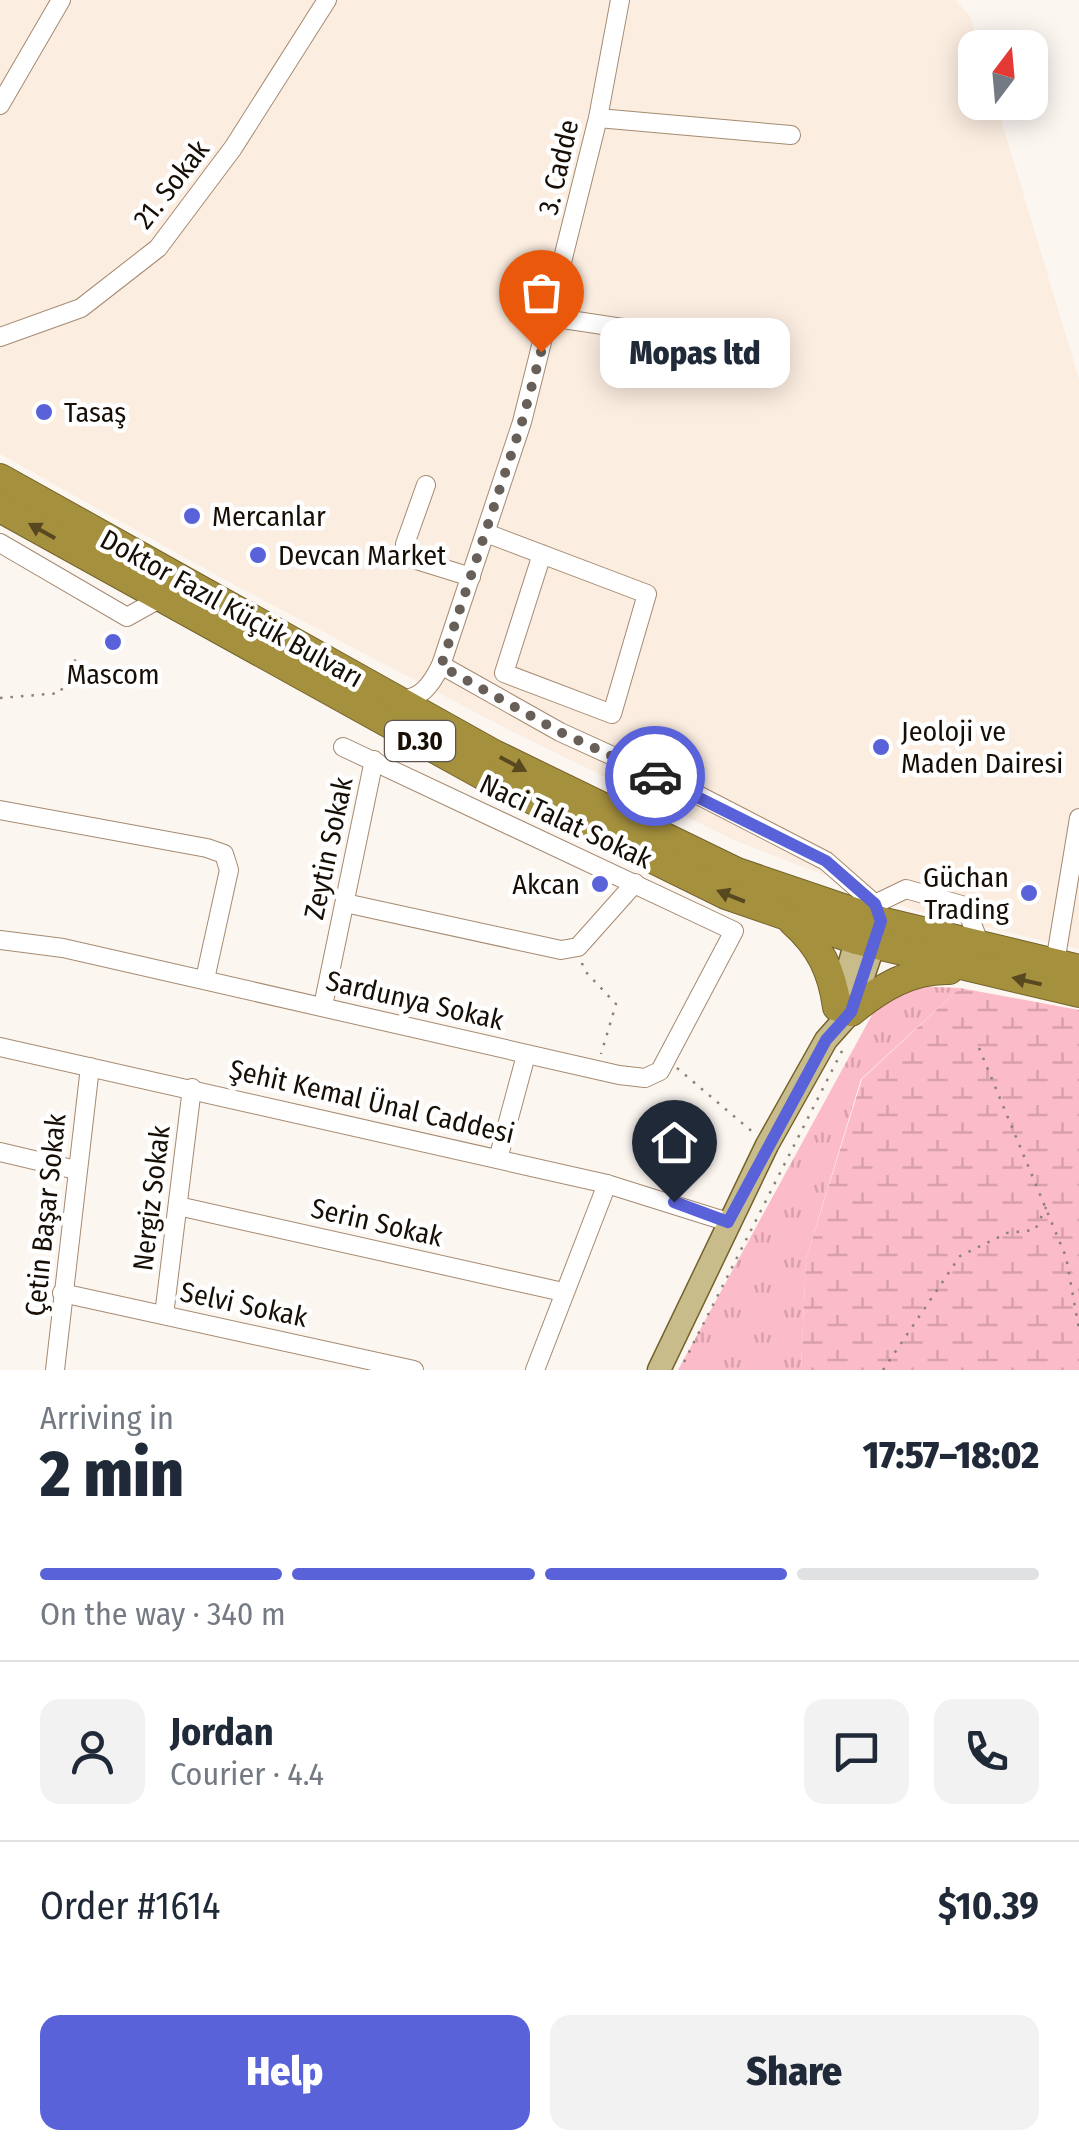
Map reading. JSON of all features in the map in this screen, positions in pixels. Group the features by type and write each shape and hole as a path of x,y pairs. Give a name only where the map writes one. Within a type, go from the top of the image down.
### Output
{"highway":[{"name":"Doktor Fazıl Küçük Bulvarı","path":"0,478 396,701 565,791 737,872 870,925 1079,993"},
{"name":"Doktor Fazıl Küçük Bulvarı","path":"0,508 547,809 726,894 788,918 870,925"},
{"path":"788,918 808,935 824,958 844,1009 910,975 978,958"},
{"name":"Doktor Fazıl Küçük Bulvarı","path":"978,958 1067,966"}],"main road":[{"path":"658,1370 767,1145 836,1042 870,925"}],"street":[{"path":"0,105 61,0"},
{"name":"21. Sokak","path":"0,336 81,308 158,248 234,148 327,0"},
{"name":"3. Cadde","path":"430,686 441,666 522,422 598,118 620,0"},
{"path":"598,118 791,134"},
{"path":"550,316 649,332"},
{"path":"426,485 406,552 413,559 471,577"},
{"path":"486,533 542,554 647,594 612,714 504,673 542,554"},
{"path":"6,547 127,617 161,598"},
{"path":"441,666 560,732 696,794 826,861 870,925 906,889 965,906 978,958"},
{"path":"396,701 416,697 430,686 437,718 451,730"},
{"name":"Naci Talat Sokak","path":"343,747 734,931 668,1060"},
{"name":"Zeytin Sokak","path":"323,1006 374,760"},
{"path":"0,810 224,854 229,870 205,979"},
{"path":"1067,966 1079,818"},
{"path":"345,903 561,950 578,948 634,883"},
{"name":"Sardunya Sokak","path":"0,940 63,948 596,1070 645,1078 660,1071 668,1060"},
{"name":"Şehit Kemal Ünal Caddesi","path":"0,1047 607,1184 728,1222"},
{"path":"498,1159 526,1054"},
{"name":"Çetin Başar Sokak","path":"56,1370 90,1067"},
{"name":"Nergiz Sokak","path":"164,1315 192,1088"},
{"path":"0,1152 76,1170"},
{"path":"535,1370 607,1184"},
{"name":"Serin Sokak","path":"178,1206 564,1292"},
{"name":"Selvi Sokak","path":"62,1294 414,1370"}],"path":[{"path":"0,698 60,693 77,656"},
{"path":"578,948 584,970 616,1004 596,1070"},
{"path":"679,1370 836,1042"},
{"path":"979,1048 1066,1258 1079,1329"},
{"path":"668,1060 767,1145"},
{"path":"883,1370 960,1256 1007,1233 1035,1230 1046,1206"}],"shaded area":[{"path":"0,0 955,0 970,16 974,30 958,30 958,120 1001,120 1079,379 1079,949 916,911 734,840 507,729 229,582 0,454"}],"green space":[{"path":"913,986 960,988 861,1079 806,1259 801,1370 678,1370 873,1013"},
{"path":"960,988 1079,1010 1079,1370 801,1370 806,1259 862,1079"}],"way so far":[{"path":"541,352 522,422 441,666 560,732 655,776"}],"place":[{"name":"Mopas ltd","path":"541,352"},
{"name":"Tasaş","path":"44,412"},
{"name":"Mercanlar","path":"192,516"},
{"name":"Devcan Market","path":"258,555"},
{"name":"Mascom","path":"113,642"},
{"name":"Jeoloji ve Maden Dairesi","path":"881,747"},
{"name":"Akcan","path":"600,884"},
{"name":"Güchan Trading","path":"1029,893"}],"route":[{"path":"655,776 826,861 875,904 881,921 851,1012 826,1040 728,1222 674,1202"}]}
